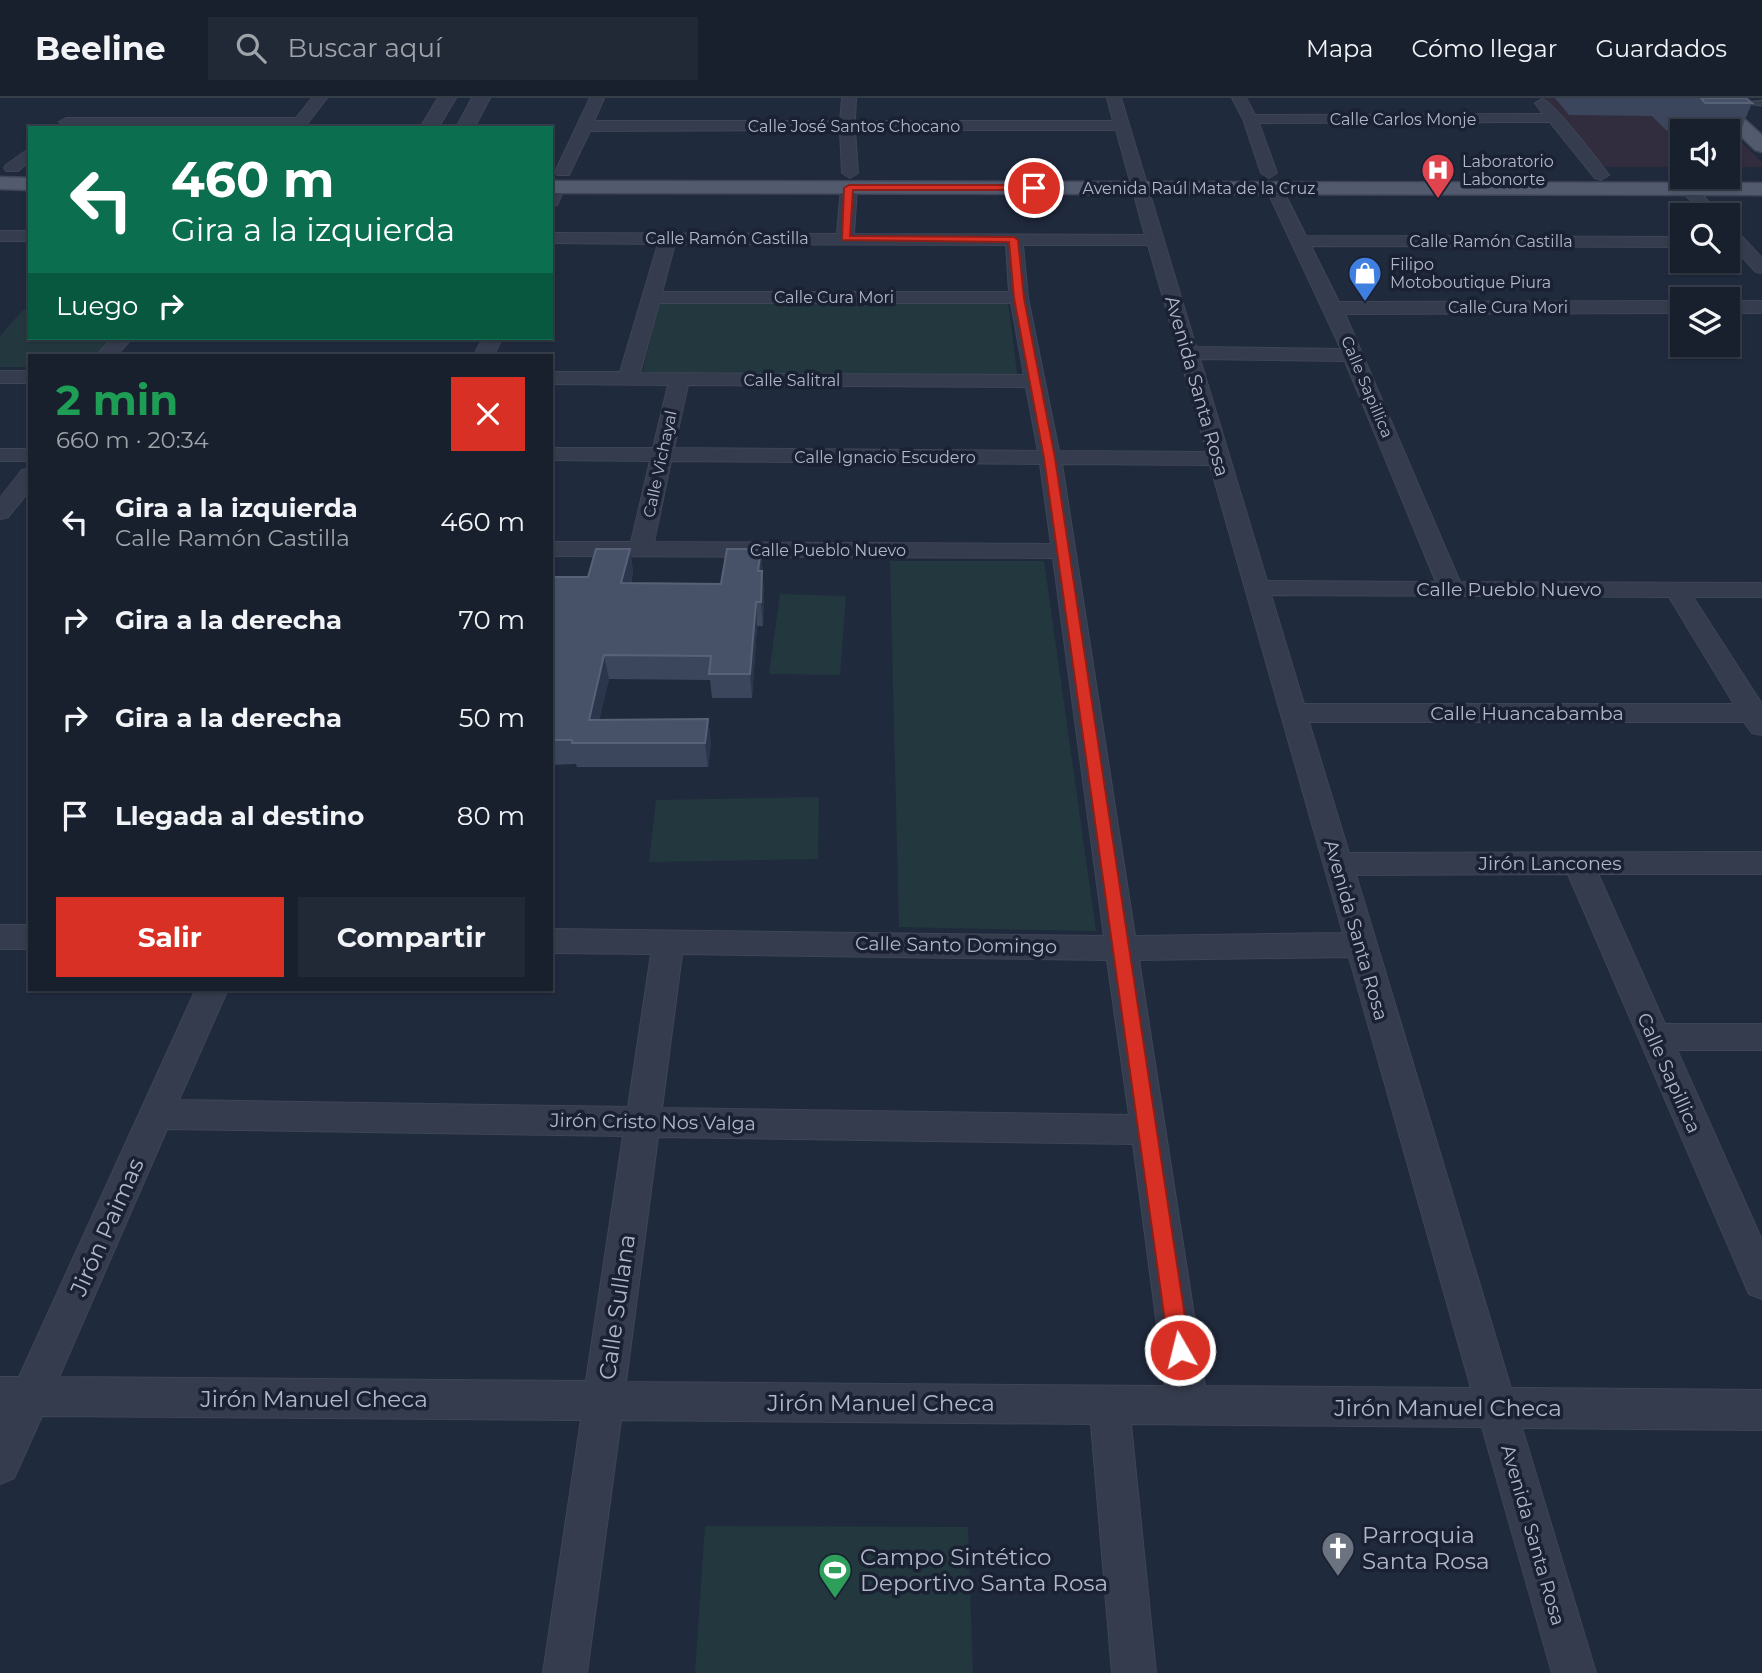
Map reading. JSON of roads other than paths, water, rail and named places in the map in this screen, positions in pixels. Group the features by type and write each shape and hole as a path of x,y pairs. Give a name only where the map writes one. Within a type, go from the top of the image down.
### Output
{"main road":[{"path":"1710,98 1762,146"},
{"path":"10,172 28,183"},
{"path":"1740,175 1762,175"},
{"name":"Avenida Raúl Mata de la Cruz","path":"1271,180 1601,176 1670,181"},
{"name":"Avenida Raúl Mata de la Cruz","path":"555,184 849,180 1670,182"},
{"name":"Avenida Raúl Mata de la Cruz","path":"1740,187 1762,189"}],"street":[{"path":"63,125 298,125 320,98"},
{"path":"430,126 447,98"},
{"path":"466,126 481,98"},
{"path":"555,184 586,126 597,98"},
{"path":"845,239 849,180 849,98"},
{"name":"Avenida Santa Rosa","path":"1114,98 1574,1673"},
{"name":"Calle Sapillica","path":"1239,98 1250,119 1271,180 1334,308 1451,589"},
{"path":"1537,98 1601,176"},
{"path":"63,125 84,106"},
{"name":"Calle Carlos Monje","path":"1250,119 1556,118"},
{"name":"Calle José Santos Chocano","path":"586,126 1122,125"},
{"path":"10,172 28,155"},
{"path":"1691,189 1703,203"},
{"path":"0,236 24,236"},
{"path":"0,247 24,236"},
{"name":"Calle Ramón Castilla","path":"553,238 1154,240"},
{"path":"628,380 668,238"},
{"path":"1014,240 1019,298 1050,458 1188,1406"},
{"name":"Calle Ramón Castilla","path":"1300,241 1670,242"},
{"path":"1740,247 1762,268"},
{"name":"Calle Cura Mori","path":"650,297 1019,298"},
{"name":"Calle Cura Mori","path":"1334,308 1670,307"},
{"path":"1740,307 1762,307"},
{"path":"108,354 120,340"},
{"path":"1187,353 1353,355"},
{"path":"0,377 28,377"},
{"name":"Calle Salitral","path":"553,379 1033,381"},
{"name":"Calle Vichayal","path":"641,549 679,379"},
{"name":"Calle Ignacio Escudero","path":"553,454 1219,459"},
{"path":"0,455 28,455"},
{"path":"0,512 28,477"},
{"name":"Calle Pueblo Nuevo","path":"553,549 1063,551"},
{"name":"Calle Pueblo Nuevo","path":"1256,588 1762,590"},
{"path":"1677,590 1759,718"},
{"name":"Calle Huancabamba","path":"1293,713 1759,718"},
{"name":"Calle Sapillica","path":"1578,863 1762,1282"},
{"name":"Jirón Lancones","path":"1337,864 1762,863"},
{"path":"0,937 28,937"},
{"name":"Calle Santo Domingo","path":"553,941 1121,948 1361,946"},
{"name":"Calle Sullana","path":"565,1673 668,941"},
{"name":"Jirón Paimas","path":"0,1464 15,1396 158,1114 211,991"},
{"path":"1653,1037 1762,1037"},
{"name":"Jirón Cristo Nos Valga","path":"158,1114 1147,1130"},
{"name":"Jirón Manuel Checa","path":"15,1396 1762,1410"},
{"path":"1109,1405 1133,1673"}],"place":[{"name":"Laboratorio Labonorte","path":"1438,200"},
{"name":"Filipo Motoboutique Piura","path":"1365,303"},
{"name":"Parroquia Santa Rosa","path":"1338,1578"},
{"name":"Campo Sintético Deportivo Santa Rosa","path":"835,1600"}]}
